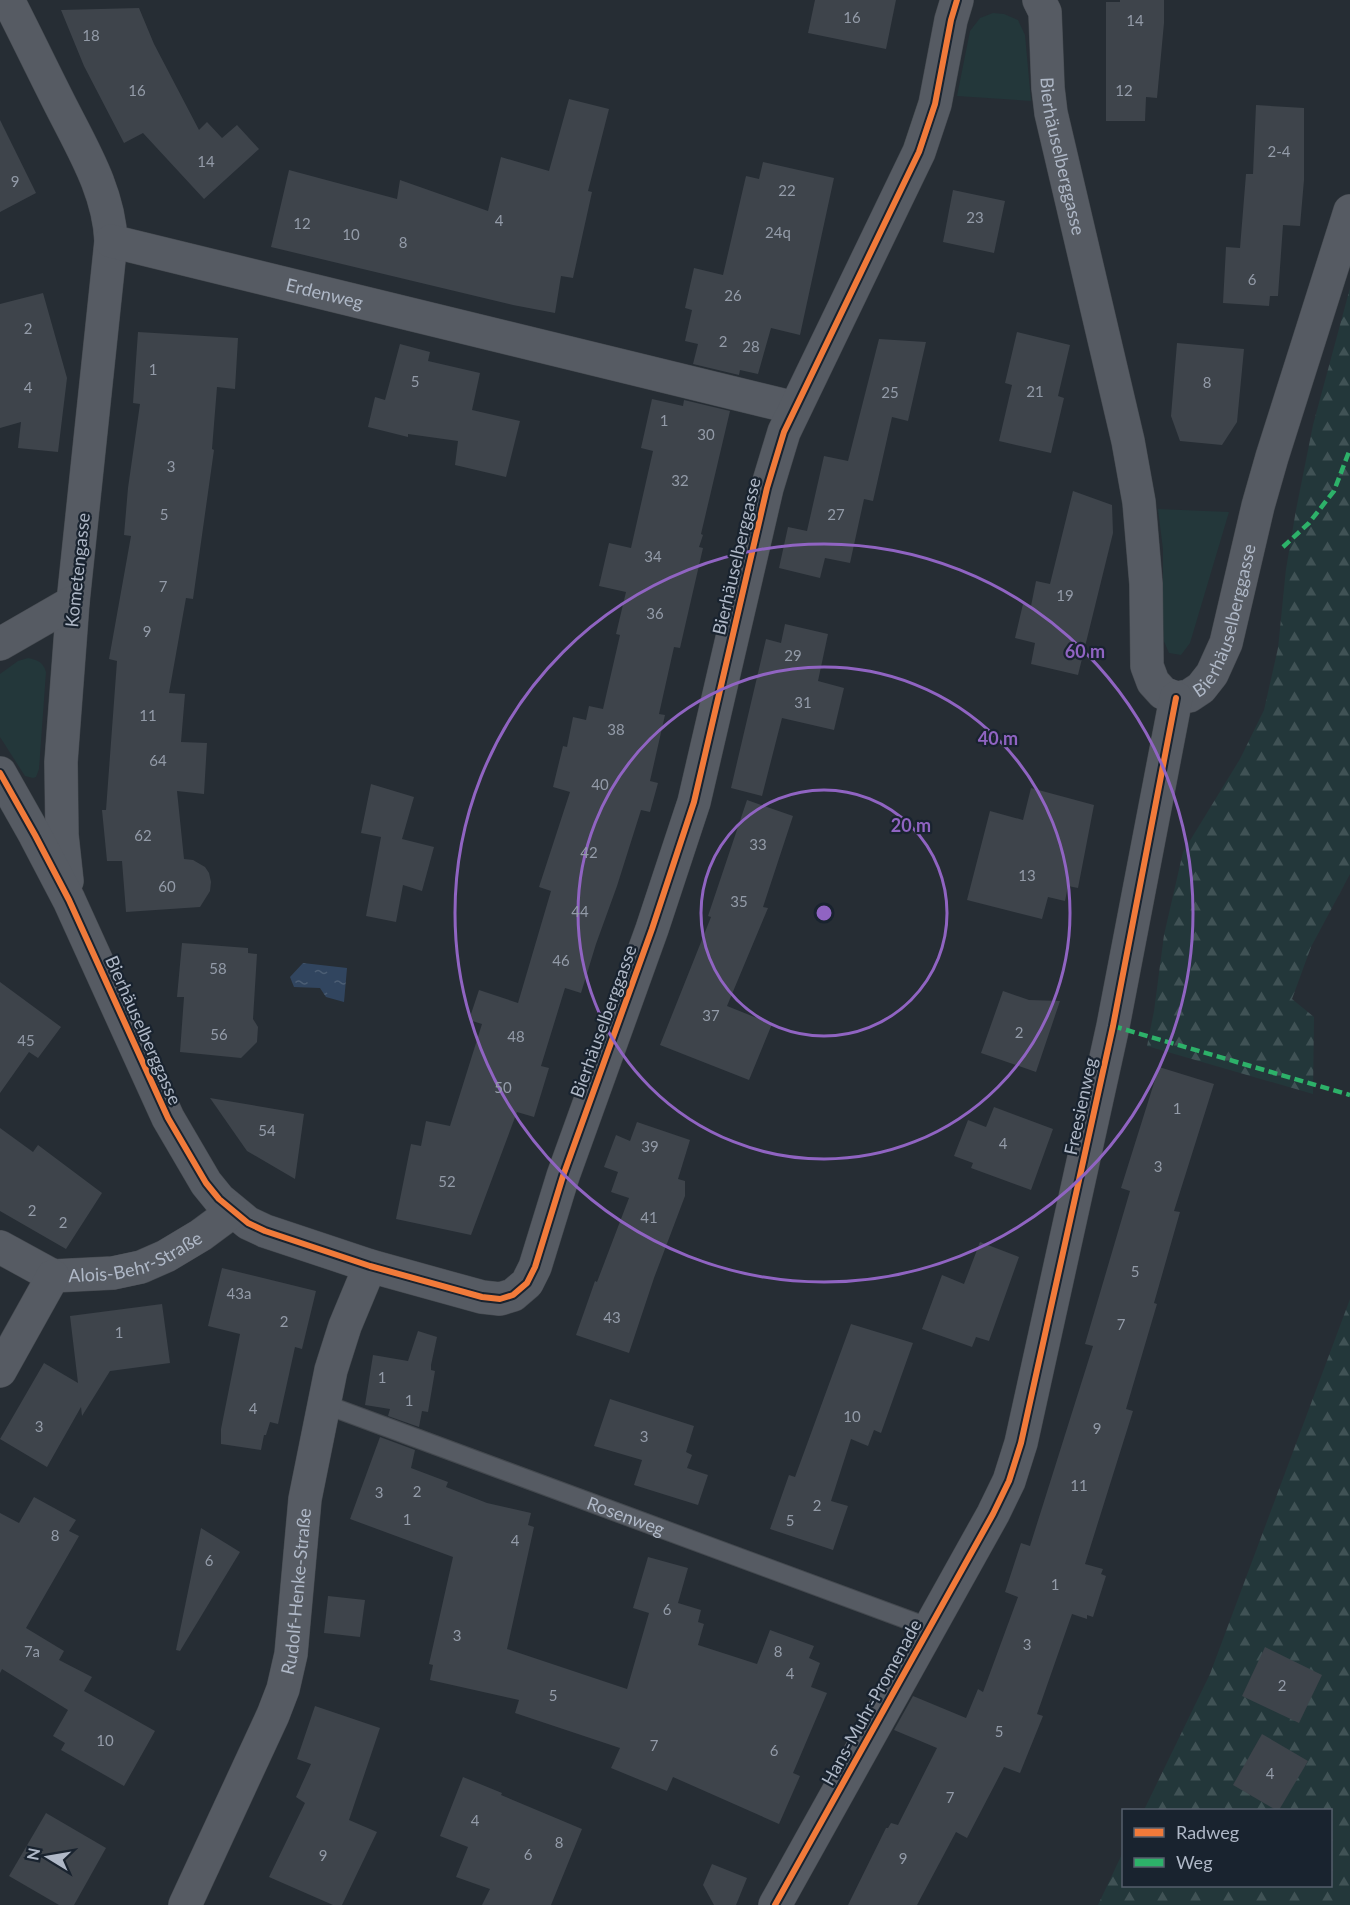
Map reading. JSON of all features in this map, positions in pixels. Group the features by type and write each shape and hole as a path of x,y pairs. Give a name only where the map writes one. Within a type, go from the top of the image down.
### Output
{"street":[{"path":"8,0 94,171 108,211 111,241"},
{"name":"Bierhäuselberggasse","path":"0,773 69,900 168,1118 206,1183 232,1212 265,1231 370,1266 482,1297 500,1299 519,1291 535,1267 563,1176 652,930 694,802 767,488 784,432 919,152 935,104 957,0"},
{"name":"Bierhäuselberggasse","path":"1039,0 1045,12 1051,113 1128,441 1139,502 1146,584 1147,666 1153,682 1163,693 1176,698 1189,696 1201,687 1212,674 1226,643 1258,506 1272,457 1350,212"},
{"name":"Erdenweg","path":"111,241 795,408"},
{"name":"Kometengasse","path":"69,900 62,835 61,762 73,602 111,241"},
{"path":"0,644 73,602"},
{"name":"Freesienweg","path":"993,1514 1009,1481 1021,1443 1035,1381 1113,1026 1176,698"},
{"name":"Alois-Behr-Straße","path":"0,1247 53,1276 113,1273 141,1267 166,1256 201,1235 232,1212"},
{"name":"Rudolf-Henke-Straße","path":"186,1905 283,1689 291,1654 305,1498 324,1404 337,1350 370,1266"},
{"path":"0,1371 53,1276"},
{"name":"Hans-Muhr-Promenade","path":"775,1905 993,1514"}],"lane":[{"name":"Rosenweg","path":"324,1404 930,1628"}],"green space":[{"path":"993,13 1004,14 1018,20 1025,35 1031,101 957,96 970,31 980,18"},
{"path":"1350,288 1350,874 1311,947 1292,999 1314,1017 1313,1094 1147,1046 1164,935 1183,852 1240,759 1264,710 1278,648 1286,569 1313,425"},
{"path":"1158,509 1229,512 1190,643 1181,655 1169,653 1163,639 1163,550"},
{"path":"28,658 40,662 46,672 39,769 36,777 33,778 25,776 0,737 0,674 18,661"},
{"path":"1350,1299 1350,1905 1098,1905 1122,1854 1122,1887 1332,1887 1332,1809 1144,1809 1210,1674"}],"water":[{"path":"303,963 347,968 344,1002 326,997 320,988 294,987 290,977"}],"building":[{"path":"815,0 896,0 886,49 808,33"},
{"path":"1120,0 1164,0 1157,98 1146,97 1145,121 1106,121 1106,2 1120,2"},
{"path":"139,8 154,44 199,130 207,122 222,138 237,125 259,149 204,199 143,133 124,143 84,66 61,10"},
{"path":"569,99 609,109 588,191 592,192 573,278 561,276 555,313 271,247 289,170 397,199 400,180 488,211 501,157 549,171"},
{"path":"1256,105 1304,108 1304,180 1300,226 1283,225 1278,296 1270,296 1269,306 1223,303 1226,247 1240,248 1246,174 1253,174"},
{"path":"0,120 36,193 0,212"},
{"path":"763,162 834,178 800,335 771,328 758,374 740,370 739,375 693,364 698,344 685,341 692,310 685,308 694,268 723,275 746,176 759,179"},
{"path":"953,190 1005,201 994,253 943,242"},
{"path":"43,293 67,378 58,452 18,448 21,422 0,428 0,304"},
{"path":"138,332 238,338 235,389 217,387 212,449 214,450 193,599 186,598 169,693 185,694 181,742 207,743 204,794 177,791 184,859 193,860 205,867 211,882 210,891 200,907 126,912 122,861 107,861 102,810 106,810 117,661 109,659 131,536 124,535 140,404 133,403"},
{"path":"1017,332 1070,345 1058,396 1064,398 1051,453 999,441 1012,385 1005,383"},
{"path":"879,339 926,342 908,421 892,417 873,501 864,499 850,563 825,558 820,578 779,568 788,527 807,531 824,456 848,461"},
{"path":"1177,343 1244,349 1237,422 1222,445 1180,441 1171,416"},
{"path":"400,344 430,352 428,361 480,373 472,410 520,421 506,477 455,465 458,441 408,434 408,437 368,427 375,397 385,400"},
{"path":"652,399 683,406 684,400 730,411 701,534 703,535 699,547 703,548 680,648 674,647 659,714 665,715 650,781 658,783 650,812 641,810 581,993 565,988 541,1066 549,1068 534,1117 517,1112 471,1235 396,1219 411,1144 421,1146 426,1121 450,1126 482,1024 469,1020 479,990 518,1003 551,891 539,887 570,792 553,787 563,746 567,747 573,717 586,720 589,706 603,709 620,635 616,634 626,592 599,586 609,543 631,548 653,451 641,448"},
{"path":"1073,491 1112,505 1113,533 1078,675 1031,664 1035,643 1015,638 1023,604 1031,606 1036,581 1050,584"},
{"path":"785,624 828,634 818,681 844,688 834,730 782,718 762,796 731,788 766,639 781,643"},
{"path":"371,784 414,797 402,839 434,847 422,891 403,885 396,922 366,916 381,837 361,833"},
{"path":"1031,788 1094,805 1078,888 1068,886 1065,901 1048,897 1042,919 967,900 990,811 1023,820"},
{"path":"747,800 793,816 763,907 768,908 727,1006 772,1024 749,1080 660,1045 711,917 708,916"},
{"path":"182,943 248,948 248,953 257,954 253,1019 258,1027 257,1042 241,1058 180,1052 184,997 177,997"},
{"path":"0,982 61,1027 38,1058 29,1052 0,1093"},
{"path":"1003,991 1029,1000 1060,1001 1036,1072 981,1053"},
{"path":"1159,1067 1214,1084 1174,1211 1180,1212 1154,1303 1157,1304 1126,1409 1133,1411 1085,1564 1103,1569 1101,1574 1106,1576 1093,1617 1087,1615 1087,1619 1072,1614 1037,1714 1043,1716 1020,1773 1004,1767 967,1838 956,1832 917,1905 848,1905 886,1828 891,1823 898,1825 937,1748 894,1730 913,1696 966,1718 978,1689 983,1692 1018,1597 1005,1592 1021,1543 1030,1546 1093,1346 1085,1344 1130,1191 1121,1188"},
{"path":"210,1098 304,1114 295,1179 247,1151"},
{"path":"994,1107 1053,1129 1031,1190 971,1168 973,1163 954,1156 968,1120 986,1127"},
{"path":"637,1122 690,1140 678,1179 685,1181 685,1196 629,1353 576,1335 629,1198 611,1192 618,1172 604,1167 616,1135 630,1141"},
{"path":"0,1128 33,1152 38,1145 102,1193 66,1249 0,1211"},
{"path":"980,1242 1019,1257 989,1341 976,1337 972,1347 922,1329 942,1275 964,1284"},
{"path":"222,1268 316,1291 302,1349 295,1347 278,1424 270,1422 261,1450 221,1444 221,1429 240,1334 208,1326"},
{"path":"162,1304 170,1363 110,1371 82,1416 81,1407 47,1467 0,1439 44,1363 78,1383 70,1316"},
{"path":"851,1324 913,1343 881,1433 874,1430 868,1446 851,1439 831,1501 848,1506 833,1550 770,1529 789,1475 795,1477"},
{"path":"418,1331 437,1337 431,1365 431,1370 435,1371 428,1412 422,1411 419,1427 388,1416 390,1409 365,1405 373,1355 408,1361"},
{"path":"610,1399 694,1426 686,1452 692,1455 687,1468 708,1475 698,1505 634,1485 642,1460 594,1446"},
{"path":"380,1437 415,1450 411,1468 448,1482 446,1487 487,1503 531,1513 528,1525 534,1527 507,1649 627,1689 649,1613 633,1608 648,1557 688,1568 678,1603 701,1610 698,1622 704,1624 698,1645 757,1664 770,1630 814,1646 809,1658 820,1663 811,1687 827,1693 793,1773 800,1776 779,1824 673,1777 667,1791 611,1768 620,1748 515,1713 519,1700 430,1680 433,1665 429,1664 453,1557 350,1519"},
{"path":"34,1497 76,1520 69,1531 79,1536 26,1628 64,1651 59,1660 92,1677 84,1691 155,1731 124,1786 61,1750 65,1743 53,1736 68,1710 2,1669 0,1673 0,1513 19,1523"},
{"path":"201,1528 240,1552 180,1651 176,1650"},
{"path":"328,1596 365,1600 360,1637 324,1633"},
{"path":"1265,1647 1322,1675 1299,1723 1242,1696"},
{"path":"315,1706 380,1728 349,1820 377,1832 342,1905 333,1905 269,1877 305,1803 296,1797 311,1764 297,1759"},
{"path":"1262,1734 1308,1761 1280,1809 1274,1809 1233,1785"},
{"path":"463,1777 582,1829 551,1905 482,1905 490,1889 456,1877 468,1847 440,1836"},
{"path":"46,1813 106,1848 74,1905 59,1905 9,1876"},
{"path":"712,1864 747,1878 736,1905 714,1905 703,1885"}],"marked path":[{"path":"1283,547 1309,523 1334,491 1350,449"},
{"path":"1113,1026 1350,1095"}],"cycle path":[{"path":"0,773 69,900 168,1118 206,1183 219,1199 248,1223 265,1231 370,1266 482,1297 500,1299 513,1295 527,1283 535,1267 563,1176 652,929 694,802 767,488 784,432 919,152 935,104 957,0"},
{"path":"775,1905 993,1514 1009,1481 1021,1443 1113,1026 1176,698"}]}
